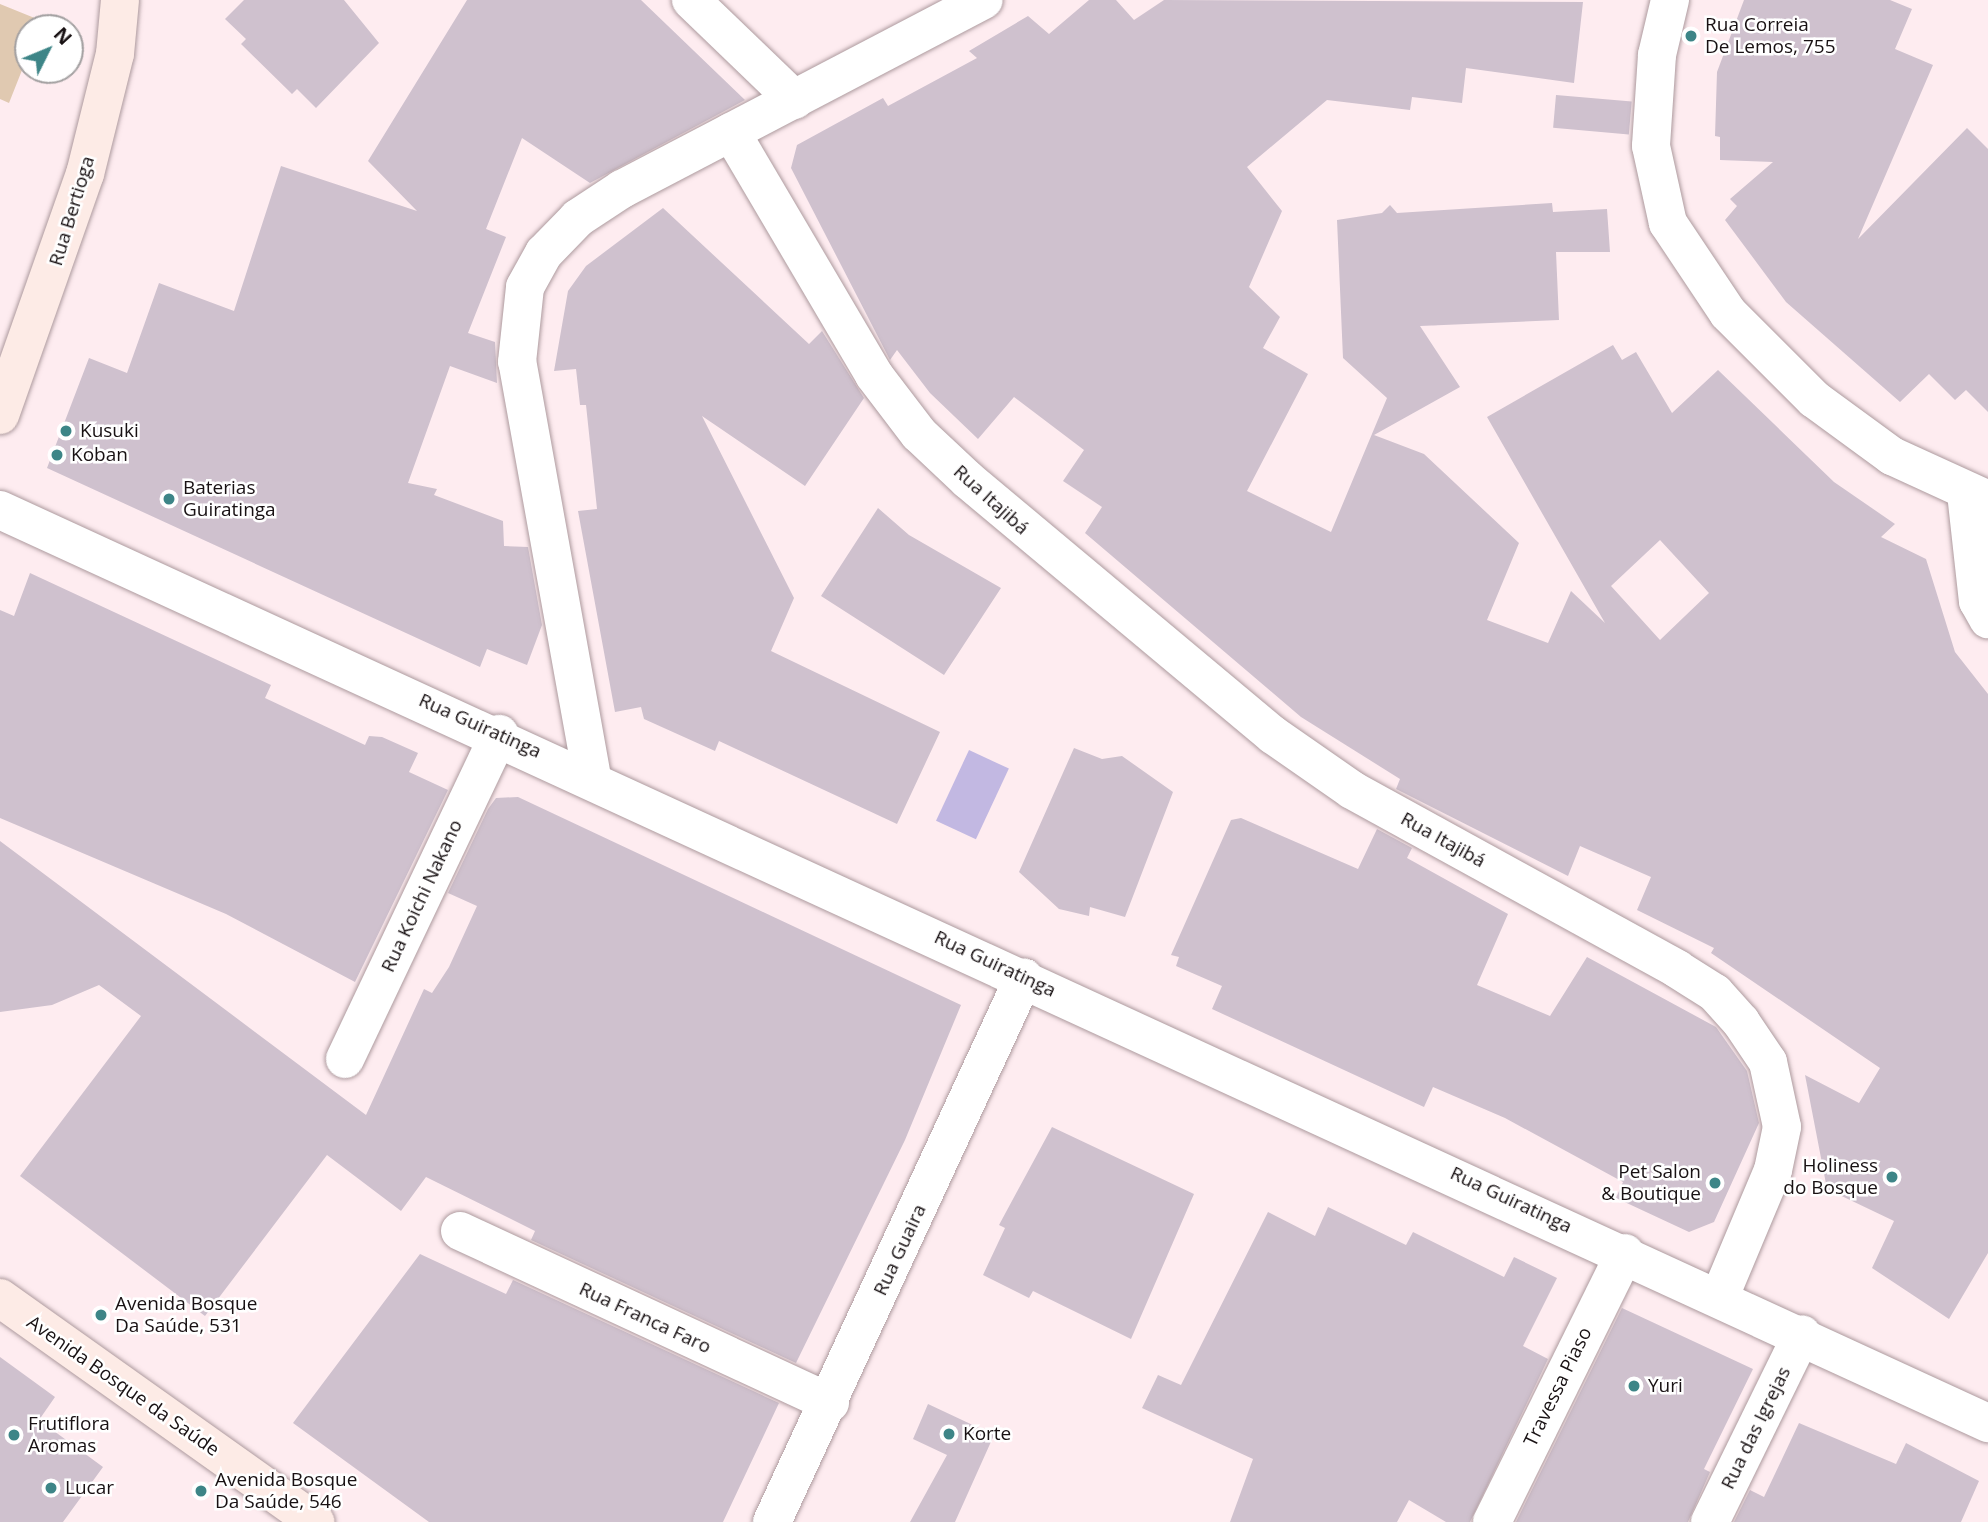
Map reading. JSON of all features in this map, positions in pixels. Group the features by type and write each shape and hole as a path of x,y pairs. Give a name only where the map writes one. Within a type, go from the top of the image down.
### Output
{"street":[{"name":"Rua Bertioga","path":"0,415 81,187 115,54 120,0"},
{"path":"691,0 795,100"},
{"path":"592,777 517,362 525,287 544,253 578,218 731,132 984,0"},
{"path":"1670,0 1657,55 1651,146 1668,223 1728,313 1815,399 1892,456 1977,496 1978,601 1988,619"},
{"name":"Rua Itajibá","path":"731,132 874,375 919,434 1047,549 1273,735 1352,790 1677,969 1715,993 1741,1021 1768,1062 1782,1127 1773,1170 1720,1296"},
{"name":"Rua Guiratinga","path":"0,510 499,734 1720,1296 1988,1423"},
{"name":"Rua Koichi Nakano","path":"345,1059 499,734"},
{"name":"Rua Guaira","path":"772,1522 830,1403 1024,977"},
{"name":"Rua Franca Faro","path":"460,1231 830,1403"},
{"name":"Travessa Piaso","path":"1492,1522 1625,1253"},
{"name":"Avenida Bosque da Saúde","path":"0,1298 315,1522"},
{"name":"Rua das Igrejas","path":"1710,1522 1802,1334"}],"shaded area":[{"path":"0,4 25,14 14,14 14,84 17,84 9,103 0,99"},
{"path":"969,750 1009,769 976,839 936,821"}],"building":[{"path":"244,0 344,0 379,43 316,108 297,89 292,94 241,44 246,39 225,19"},
{"path":"467,0 641,0 745,100 590,183 522,138 486,229 506,237 468,333 495,342 497,383 450,366 408,483 437,489 434,495 503,521 504,546 528,547 542,625 527,665 487,649 480,667 47,468 89,358 127,373 159,283 234,311 281,166 417,211 368,161"},
{"path":"1089,0 1116,0 1134,20 1164,0 1583,2 1574,83 1466,68 1462,103 1412,97 1410,110 1327,100 1247,167 1282,211 1249,287 1280,317 1263,348 1308,374 1247,491 1331,532 1387,398 1343,358 1337,220 1382,213 1390,205 1397,213 1552,203 1553,212 1607,209 1610,252 1556,252 1559,320 1420,326 1460,387 1374,435 1424,454 1519,543 1487,620 1548,643 1571,591 1605,623 1487,417 1613,345 1622,360 1636,352 1672,413 1718,370 1834,482 1895,524 1881,537 1926,559 1955,652 1988,694 1988,1253 1949,1319 1872,1268 1894,1221 1827,1189 1805,1075 1859,1103 1880,1068 1711,953 1714,948 1637,910 1651,877 1580,846 1568,876 1396,789 1400,779 1301,717 1085,533 1102,507 1063,481 1084,450 1014,397 978,439 930,393 897,350 890,360 791,168 797,145 883,98 888,106 977,58 969,51 1028,16 1049,34","holes":["1660,540 1709,593 1660,640 1611,586"]},
{"path":"1744,0 1890,0 1912,9 1895,49 1933,65 1858,239 1967,128 1988,149 1988,412 1966,390 1955,400 1929,374 1900,402 1786,302 1725,220 1737,206 1730,199 1773,162 1720,160 1720,137 1715,136 1717,72"},
{"path":"1556,95 1632,102 1629,134 1553,128"},
{"path":"663,208 809,344 822,331 864,398 805,486 702,416 794,598 771,651 940,732 897,824 719,741 715,751 644,719 641,707 615,712 578,511 597,509 586,405 580,405 576,369 554,371 568,291 586,266"},
{"path":"878,508 909,535 1001,588 944,675 821,596"},
{"path":"30,573 271,685 265,698 365,745 369,736 382,737 418,753 409,772 448,790 355,982 226,914 0,818 0,610 14,616"},
{"path":"1074,748 1102,759 1122,756 1173,792 1125,917 1090,907 1089,916 1059,909 1019,872"},
{"path":"518,797 961,1005 905,1140 796,1363 531,1240 535,1231 426,1177 401,1211 327,1155 205,1316 20,1176 141,1016 99,985 52,1005 0,1012 0,841 366,1115 424,989 432,993 449,967 477,906 448,893 488,809 496,798"},
{"path":"1241,818 1358,869 1377,829 1412,848 1407,858 1508,914 1477,985 1550,1016 1587,957 1716,1027 1747,1071 1759,1123 1714,1222 1689,1232 1616,1198 1623,1182 1505,1118 1433,1087 1424,1107 1212,1009 1222,986 1176,966 1179,957 1171,955 1231,820"},
{"path":"1052,1127 1194,1194 1131,1339 1033,1291 1029,1298 983,1275 1005,1228 999,1225"},
{"path":"1328,1207 1406,1245 1413,1232 1504,1277 1514,1257 1557,1278 1523,1346 1548,1359 1470,1522 1446,1522 1409,1500 1397,1522 1230,1522 1253,1459 1142,1408 1158,1375 1181,1385 1268,1212 1315,1236"},
{"path":"420,1254 506,1294 513,1280 779,1403 723,1522 429,1522 293,1423"},
{"path":"1622,1308 1753,1369 1704,1469 1710,1472 1688,1522 1516,1522"},
{"path":"0,1357 55,1397 39,1420 103,1467 63,1522 0,1522"},
{"path":"928,1404 994,1435 955,1522 910,1522 947,1455 913,1439"},
{"path":"1799,1423 1896,1464 1906,1443 1979,1481 1961,1522 1734,1522 1750,1490 1764,1497"}],"place":[{"name":"Rua Correia De Lemos, 755","path":"1691,36"},
{"name":"Kusuki","path":"66,431"},
{"name":"Koban","path":"57,455"},
{"name":"Baterias Guiratinga","path":"169,499"},
{"name":"Holiness do Bosque","path":"1892,1177"},
{"name":"Pet Salon & Boutique","path":"1715,1183"},
{"name":"Avenida Bosque Da Saúde, 531","path":"101,1315"},
{"name":"Yuri","path":"1634,1386"},
{"name":"Korte","path":"949,1434"},
{"name":"Frutiflora Aromas","path":"14,1435"},
{"name":"Lucar","path":"51,1488"},
{"name":"Avenida Bosque Da Saúde, 546","path":"201,1491"}]}
